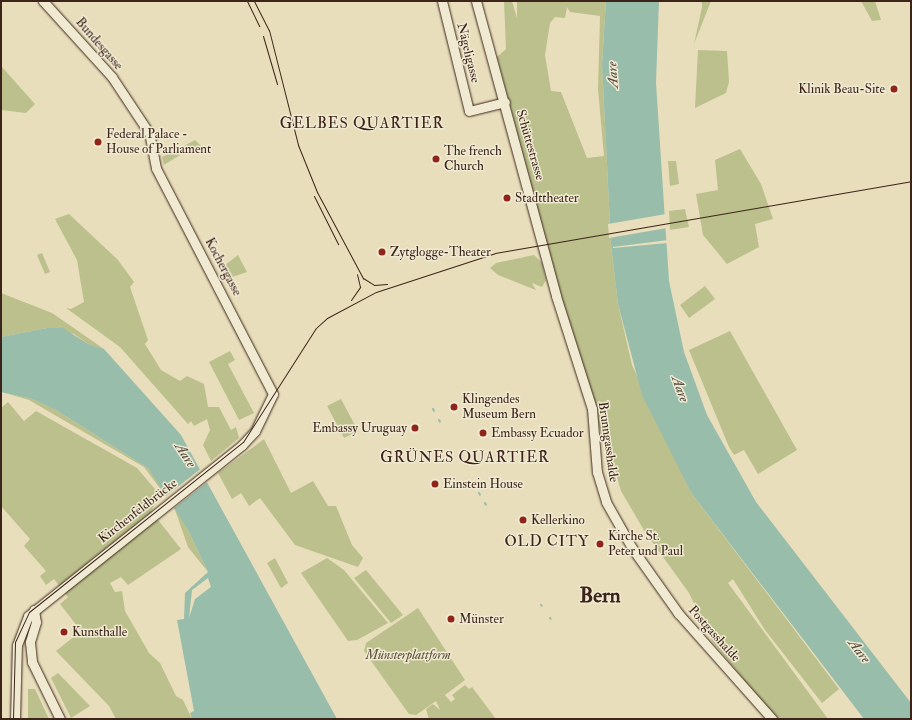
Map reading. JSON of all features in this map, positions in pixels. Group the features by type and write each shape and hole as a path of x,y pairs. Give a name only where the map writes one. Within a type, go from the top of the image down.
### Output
{"street":[{"name":"Bundesgasse","path":"43,1 117,86 149,133 154,151"},
{"name":"Nägeligasse","path":"442,1 469,111 505,102"},
{"name":"Schüttestrasse","path":"476,1 505,102 556,296"},
{"name":"Kochergasse","path":"154,151 156,168 273,394 249,439"},
{"name":"Brunngasshalde","path":"556,296 592,409 601,488 617,524 642,562"},
{"name":"Kirchenfeldbrücke","path":"16,719 19,632 34,610 249,439"},
{"name":"Postgasshalde","path":"642,562 678,613 772,719"},
{"path":"34,610 31,655 42,686 60,719"}],"green space":[{"path":"504,1 512,1 517,18 517,1 606,1 602,64 611,245 618,304 632,365 692,494 839,689 822,703 765,630 733,579 728,583 828,719 776,719 712,641 689,593 645,532 621,491 611,457 607,457 597,418 594,419 497,57 506,49","holes":["567,7 570,12 600,16 598,89 604,156 587,158 561,92 551,91 545,55 550,23 555,17 565,18"]},
{"path":"702,1 711,1 694,44 702,7"},
{"path":"861,1 875,1 881,20 872,21"},
{"path":"698,50 727,51 729,82 726,93 695,108"},
{"path":"1,66 35,104 26,113 1,110"},
{"path":"195,140 201,146 184,153 184,146"},
{"path":"740,149 761,184 773,219 755,224 759,247 727,264 703,235 696,194 718,190 715,160"},
{"path":"174,151 180,155 164,165 162,157"},
{"path":"668,161 676,161 679,184 670,186"},
{"path":"685,209 689,227 670,230 669,211"},
{"path":"69,214 118,260 134,282 130,287 148,340 145,344 161,370 180,381 187,376 204,384 208,407 219,407 231,430 236,427 239,438 211,461 203,445 210,430 207,419 194,426 191,421 188,424 120,347 66,308 71,309 84,302 77,260 55,219"},
{"path":"42,253 50,272 45,274 37,255"},
{"path":"238,255 247,272 226,279 220,269"},
{"path":"534,255 542,263 546,280 542,287 532,283 536,290 498,275 490,268 496,263"},
{"path":"705,286 715,299 689,318 680,305"},
{"path":"1,293 52,313 104,349 88,344 74,334 47,328 1,337"},
{"path":"730,331 797,450 758,474 744,450 734,455 729,447 689,350"},
{"path":"230,351 235,360 228,364 254,413 239,420 209,362"},
{"path":"2,392 32,399 56,410 149,469 161,484 188,530 208,572 188,547 174,507 144,467 29,400"},
{"path":"341,399 358,431 344,438 327,406"},
{"path":"8,402 24,421 36,411 137,468 160,495 151,511 181,549 128,585 121,577 110,583 115,592 122,591 125,611 149,653 160,663 176,696 183,700 192,719 116,719 109,706 56,651 81,631 60,604 68,597 54,579 46,585 40,576 46,571 24,546 30,539 1,506 1,408"},
{"path":"264,439 291,493 313,481 328,506 336,506 352,545 363,558 358,567 295,545 260,498 249,506 241,493 232,499 218,473"},
{"path":"275,558 288,583 281,588 267,563"},
{"path":"327,558 344,570 388,623 357,640 348,641 301,573"},
{"path":"366,570 403,615 391,623 354,578"},
{"name":"Münsterplattform","path":"418,608 465,680 445,695 451,702 455,699 452,695 465,685 469,689 472,687 496,719 429,719 426,709 433,704 440,710 436,701 416,715 409,714 364,651 366,643"},
{"path":"58,673 90,706 71,718 51,678"},
{"path":"28,689 35,689 49,719 28,719"}],"water":[{"name":"Aare","path":"606,1 659,1 656,83 669,281 684,352 707,415 756,502 911,703 911,719 864,719 692,494 642,395 618,304 611,245 602,64"},
{"name":"Aare","path":"47,328 63,328 88,344 104,349 181,435 337,719 192,719 190,713 194,711 177,620 184,619 185,593 208,572 188,530 149,469 56,410 32,399 1,392 1,337","holes":["208,578 211,587 195,599 189,618 192,590"]}],"pier":[{"path":"666,214 667,228 609,238 608,224"},
{"path":"668,240 668,243 613,248 613,247"},
{"path":"203,467 210,480 173,509 166,496"}],"tram line":[{"path":"247,1 259,26"},
{"path":"254,1 269,30 298,145 317,192 363,278 374,285 387,284"},
{"path":"263,36 277,84"},
{"path":"13,719 15,642 29,612 243,442 316,328 327,318 376,292 495,253 911,181"},
{"path":"314,196 338,244"},
{"path":"351,300 360,287 357,274"}],"place":[{"name":"Klinik Beau-Site","path":"894,89"},
{"name":"Federal Palace - House of Parliament","path":"98,142"},
{"name":"The french Church","path":"436,159"},
{"name":"Stadttheater","path":"507,198"},
{"name":"Zytglogge-Theater","path":"382,252"},
{"name":"Klingendes Museum Bern","path":"454,407"},
{"name":"Embassy Uruguay","path":"415,428"},
{"name":"Embassy Ecuador","path":"483,433"},
{"name":"Einstein House","path":"435,484"},
{"name":"Kellerkino","path":"523,520"},
{"name":"Kirche St. Peter und Paul","path":"600,544"},
{"name":"Münster","path":"451,619"},
{"name":"Kunsthalle","path":"64,632"}],"district":[{"name":"GELBES QUARTIER","path":"362,124"},
{"name":"GRÜNES QUARTIER","path":"465,458"},
{"name":"OLD CITY","path":"547,542"},
{"name":"Bern","path":"600,596"}]}
